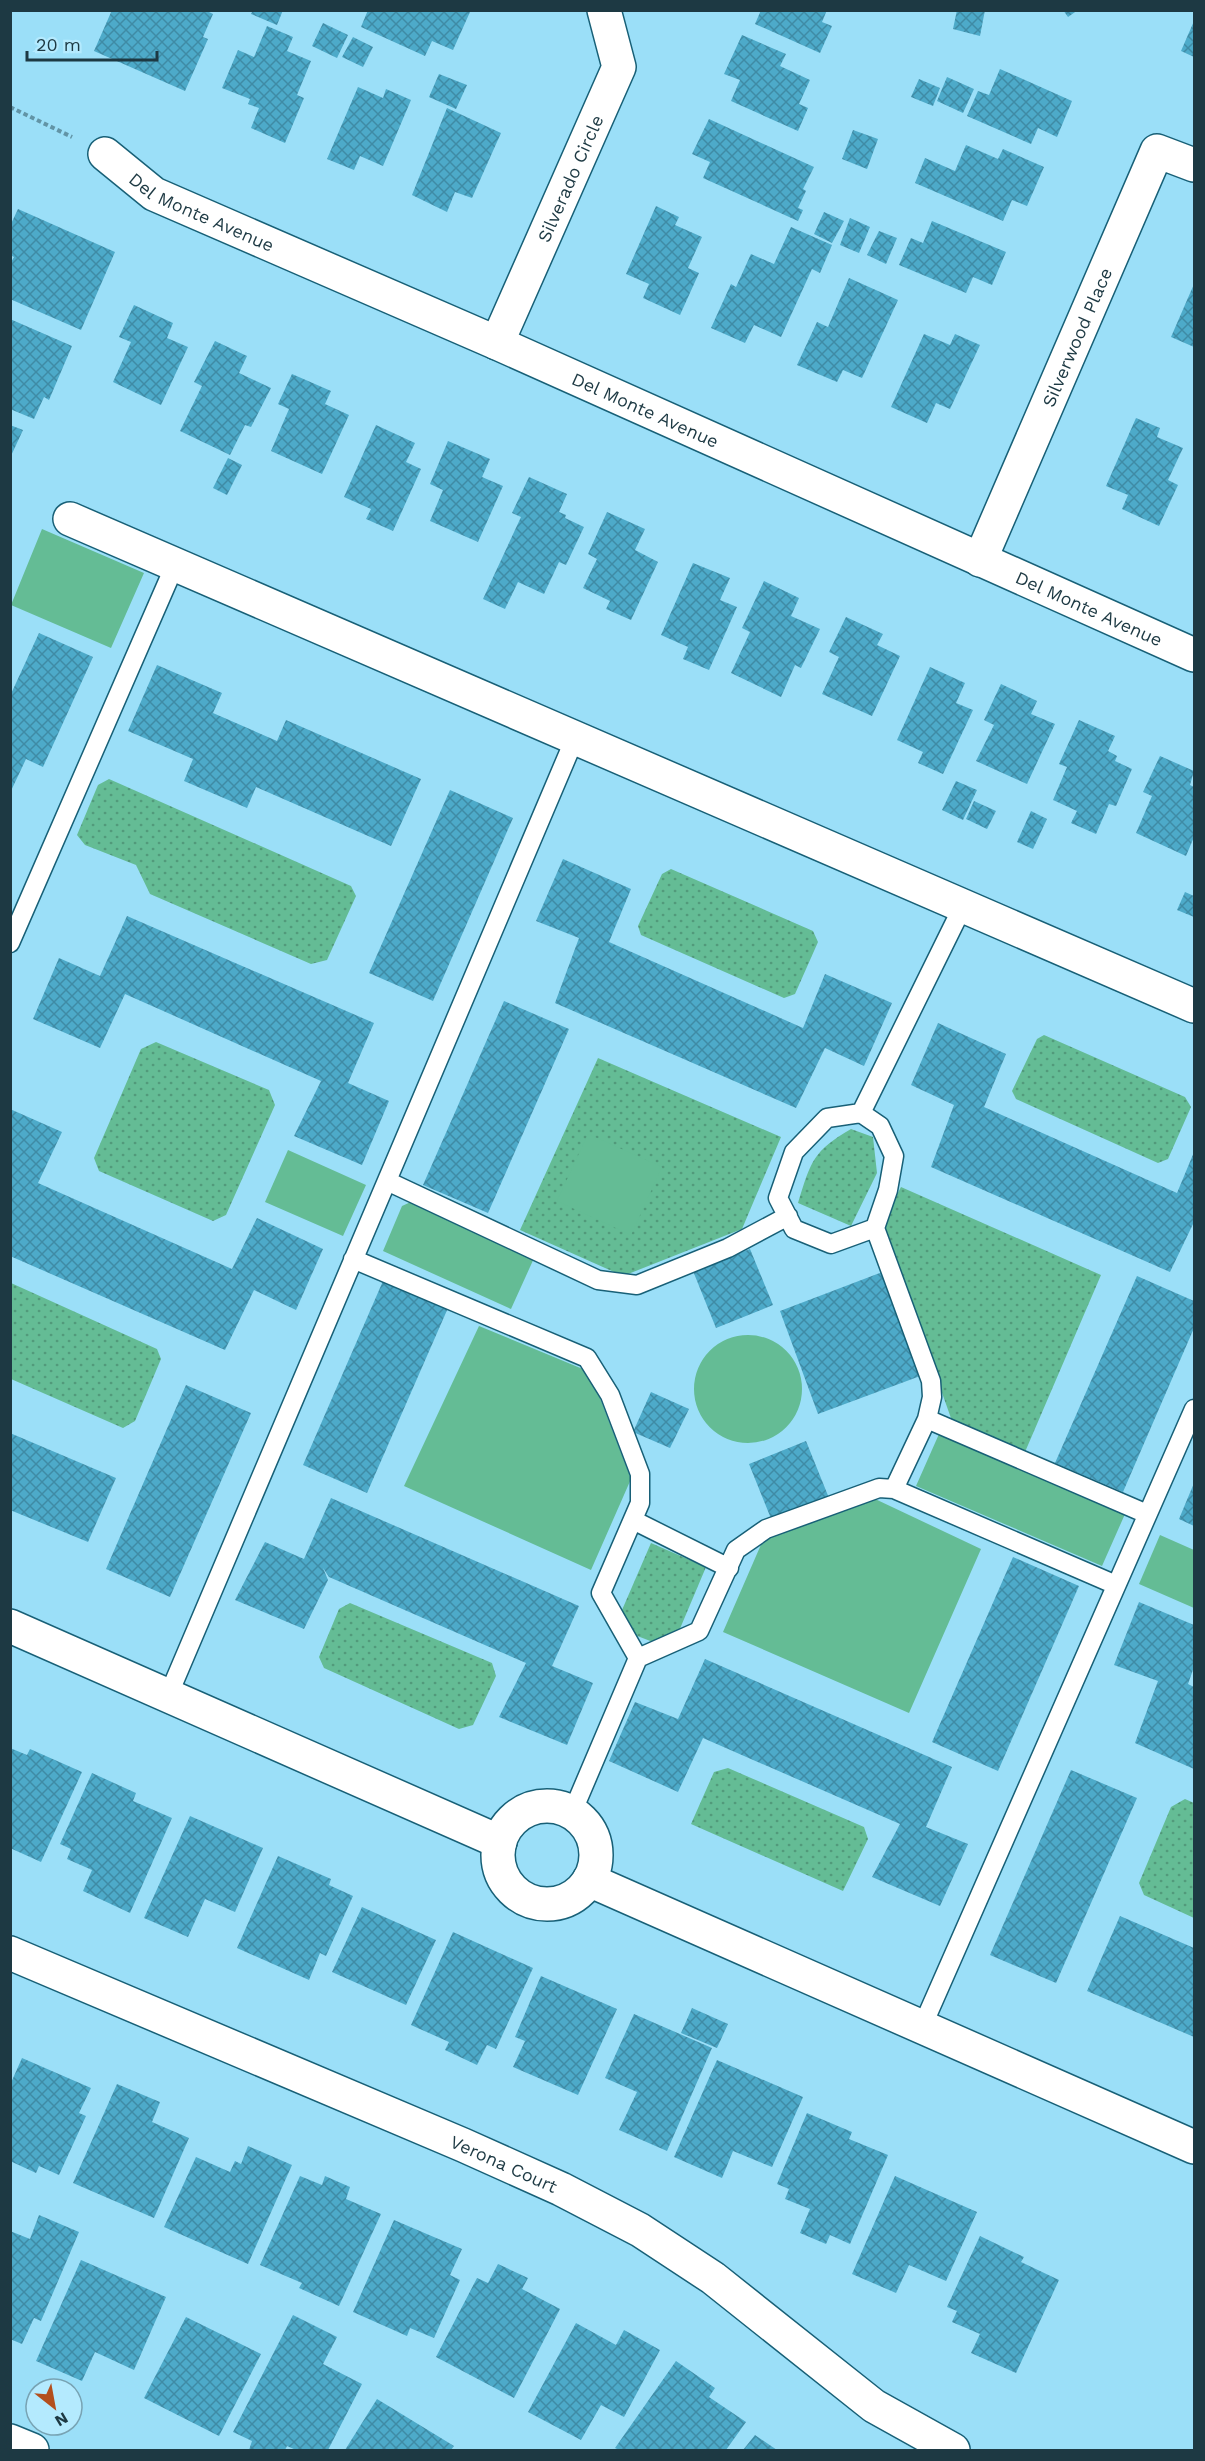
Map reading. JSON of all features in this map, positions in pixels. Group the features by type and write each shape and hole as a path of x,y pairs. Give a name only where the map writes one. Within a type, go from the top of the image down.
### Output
{"street":[{"name":"Silverado Circle","path":"497,343 618,67 604,10"},
{"name":"Silverwood Place","path":"980,560 1157,151 1194,165"},
{"name":"Del Monte Avenue","path":"105,153 154,194 497,343 1194,655"},
{"path":"70,519 1194,1005"},
{"path":"10,1626 500,1842"},
{"path":"556,1806 572,1813 592,1834 597,1858 589,1880 583,1889 569,1899 553,1904 535,1903 513,1890 503,1876 499,1863 500,1842 507,1827 518,1816 534,1808 556,1806"},
{"path":"589,1880 1194,2147"},
{"name":"Verona Court","path":"10,1953 463,2145 561,2189 640,2230 713,2278 874,2406 953,2451"},
{"path":"10,2441 32,2451"}],"lane":[{"path":"10,943 175,565"},
{"path":"168,1696 575,738"},
{"path":"861,1113 963,906"},
{"path":"875,1228 831,1245 794,1229 778,1198 794,1152 827,1118 861,1113 880,1126 894,1156 888,1190 875,1228 931,1381 932,1396 927,1419 894,1490"},
{"path":"387,1182 598,1280 637,1285 728,1248 788,1216"},
{"path":"353,1259 587,1358 609,1395 640,1474 640,1503 601,1593 638,1659"},
{"path":"922,2027 1194,1409"},
{"path":"927,1419 1148,1514"},
{"path":"572,1813 638,1659 699,1631 736,1551 766,1529 879,1488 894,1490 1116,1585"},
{"path":"633,1520 729,1568"}],"path":[{"path":"10,107 47,125"}],"green space":[{"path":"42,529 144,573 111,648 11,605"},
{"path":"109,779 351,886 356,896 327,960 311,964 150,894 136,865 85,845 77,835 98,785"},
{"path":"671,869 813,931 818,942 795,994 784,998 641,935 638,926 662,874"},
{"path":"1044,1035 1185,1097 1191,1107 1168,1159 1158,1163 1016,1099 1012,1091 1037,1039"},
{"path":"156,1042 269,1090 275,1105 226,1215 213,1221 99,1171 94,1158 141,1049"},
{"path":"598,1058 781,1137 742,1229 623,1276 520,1230"},
{"path":"851,1129 873,1137 877,1173 851,1226 798,1203 815,1158 829,1144"},
{"path":"588,1134 662,1167 631,1235 557,1201"},
{"path":"288,1150 366,1185 343,1236 265,1202"},
{"path":"901,1187 1101,1275 1025,1452 952,1421 882,1223"},
{"path":"413,1201 535,1256 511,1309 383,1251 402,1206"},
{"path":"11,1283 157,1349 161,1359 135,1421 123,1428 11,1379"},
{"path":"479,1326 590,1372 631,1479 591,1570 404,1486"},
{"path":"748,1335 769,1339 786,1351 798,1368 802,1389 798,1410 786,1427 769,1439 748,1443 727,1439 710,1427 698,1410 694,1389 698,1368 710,1351 727,1339"},
{"path":"939,1434 1125,1514 1102,1566 916,1486"},
{"path":"873,1498 981,1549 909,1713 723,1632 763,1540"},
{"path":"1160,1535 1194,1550 1194,1608 1139,1584"},
{"path":"651,1543 706,1567 679,1631 653,1642 632,1634 622,1610"},
{"path":"350,1603 492,1663 496,1676 473,1725 459,1729 324,1668 319,1657 339,1609"},
{"path":"728,1768 864,1827 868,1839 843,1891 691,1824 714,1772"},
{"path":"1185,1799 1194,1803 1194,1918 1144,1895 1139,1883 1171,1807"}],"building":[{"path":"112,10 205,10 213,14 203,37 208,39 185,91 94,51"},
{"path":"253,10 283,10 277,25 251,14"},
{"path":"368,10 467,10 470,12 453,50 432,41 425,56 361,27"},
{"path":"761,10 827,10 822,22 832,26 820,53 755,24"},
{"path":"957,10 985,10 980,36 953,29"},
{"path":"1063,10 1078,10 1068,17"},
{"path":"1194,21 1194,57 1181,51"},
{"path":"323,23 348,35 337,58 312,46"},
{"path":"267,26 293,37 287,51 311,61 297,95 304,98 285,143 251,128 259,108 248,104 250,99 222,88 238,50 254,57"},
{"path":"742,35 786,54 780,66 810,80 799,104 808,108 798,131 731,101 740,80 724,74"},
{"path":"353,37 373,47 363,67 342,57"},
{"path":"1000,69 1072,101 1057,137 1038,128 1031,144 967,116 978,91 989,95"},
{"path":"439,74 467,85 456,109 429,97"},
{"path":"947,77 974,89 963,113 937,101"},
{"path":"919,79 940,88 933,106 911,97"},
{"path":"358,87 383,98 386,89 411,100 383,166 360,156 354,170 327,159"},
{"path":"447,108 501,133 472,198 455,192 447,212 412,195"},
{"path":"709,119 814,167 803,189 806,191 798,208 803,210 798,221 703,178 710,162 692,154"},
{"path":"853,130 878,139 867,169 842,159"},
{"path":"966,145 998,159 1003,149 1044,167 1027,206 1012,200 1003,221 915,183 925,158 955,171"},
{"path":"656,206 679,217 675,225 702,237 688,268 699,273 680,315 643,298 649,284 626,274"},
{"path":"18,209 115,252 81,330 10,299 10,264 14,257 10,255 10,226"},
{"path":"824,212 844,221 832,243 814,234"},
{"path":"850,218 870,227 859,253 840,245"},
{"path":"932,221 1006,252 992,285 973,277 966,293 899,265 911,238 923,243"},
{"path":"791,227 832,245 820,273 812,269 781,337 754,325 745,343 711,328 731,284 736,287 751,254 774,264"},
{"path":"879,231 897,238 886,264 867,255"},
{"path":"849,278 898,300 862,378 843,370 837,382 797,365 817,322 828,327"},
{"path":"1194,284 1194,347 1171,337"},
{"path":"134,305 173,323 167,338 188,347 161,405 113,382 131,342 119,337"},
{"path":"10,319 72,346 49,400 44,397 34,419 10,409"},
{"path":"924,334 950,345 955,334 980,345 950,409 936,403 927,423 891,407"},
{"path":"215,341 247,356 239,373 271,388 251,427 245,425 230,455 180,431 202,386 194,382"},
{"path":"292,374 331,391 325,404 349,415 322,474 271,451 289,409 278,404"},
{"path":"1136,418 1160,428 1157,437 1183,448 1168,480 1178,485 1159,526 1122,509 1128,495 1106,486"},
{"path":"10,425 23,430 10,458"},
{"path":"376,425 415,443 406,462 421,469 393,531 366,519 371,509 344,497"},
{"path":"448,441 490,459 482,477 503,486 478,542 430,521 443,490 430,484"},
{"path":"228,458 242,465 227,495 213,488"},
{"path":"529,477 567,494 559,512 566,515 565,518 584,527 566,565 559,562 544,594 518,582 505,609 483,599 521,517 512,513"},
{"path":"607,512 645,529 635,550 658,562 631,620 606,609 610,601 583,588 597,559 588,554"},
{"path":"693,563 730,578 720,600 737,607 709,670 683,659 688,647 661,635"},
{"path":"764,581 799,598 791,616 820,629 801,668 795,665 781,697 731,673 750,632 742,628"},
{"path":"846,617 883,634 877,645 900,656 872,716 822,694 839,657 829,652"},
{"path":"39,633 93,657 43,767 26,759 10,793 10,696"},
{"path":"157,665 222,693 213,713 277,741 286,720 421,779 391,846 256,787 247,808 184,781 193,759 128,731"},
{"path":"930,667 965,683 956,703 973,710 943,774 918,763 923,752 897,740"},
{"path":"1001,684 1037,701 1031,714 1055,724 1027,784 976,761 994,725 984,720"},
{"path":"1079,720 1115,736 1108,751 1117,756 1115,761 1132,769 1116,806 1109,804 1096,834 1071,823 1077,811 1053,800 1067,767 1059,764"},
{"path":"1160,756 1194,771 1190,785 1194,787 1194,837 1186,856 1136,833 1152,796 1143,792"},
{"path":"956,781 977,790 963,820 942,810"},
{"path":"450,790 513,818 433,1001 369,973"},
{"path":"974,801 996,811 987,829 966,819"},
{"path":"1031,811 1047,819 1033,849 1017,842"},
{"path":"563,859 631,889 609,942 803,1028 825,974 892,1003 864,1066 825,1048 796,1108 555,1003 579,938 536,921"},
{"path":"1185,892 1194,896 1194,917 1177,910"},
{"path":"127,916 374,1023 348,1083 389,1101 362,1165 294,1136 321,1081 125,994 100,1048 33,1019 59,958 100,976"},
{"path":"504,1001 569,1029 488,1213 423,1185"},
{"path":"938,1023 1006,1054 984,1107 1177,1193 1194,1152 1194,1222 1170,1272 931,1167 954,1105 911,1085"},
{"path":"10,1109 62,1132 38,1183 232,1269 257,1218 323,1249 296,1310 254,1290 225,1350 10,1256"},
{"path":"750,1249 773,1305 716,1328 693,1271"},
{"path":"885,1271 923,1375 818,1414 780,1311"},
{"path":"1137,1276 1194,1301 1194,1328 1123,1492 1055,1463"},
{"path":"383,1281 448,1308 367,1493 303,1465"},
{"path":"186,1385 251,1413 170,1597 106,1569"},
{"path":"651,1392 689,1409 670,1448 633,1432"},
{"path":"10,1433 116,1478 88,1542 10,1510"},
{"path":"806,1441 829,1498 772,1521 749,1464"},
{"path":"1194,1483 1194,1526 1179,1519"},
{"path":"331,1498 579,1606 552,1666 593,1683 567,1745 499,1717 526,1663 329,1577 323,1568 328,1580 304,1629 235,1600 265,1542 304,1559"},
{"path":"1013,1557 1079,1586 998,1771 932,1742"},
{"path":"1139,1602 1194,1625 1194,1667 1188,1684 1194,1687 1194,1769 1135,1743 1158,1681 1114,1665"},
{"path":"705,1659 952,1767 926,1827 968,1844 940,1906 872,1877 900,1824 703,1738 678,1792 609,1761 635,1702 678,1719"},
{"path":"10,1748 27,1755 30,1749 82,1772 41,1862 10,1848"},
{"path":"1071,1770 1137,1798 1056,1983 990,1955"},
{"path":"92,1773 136,1793 133,1801 172,1818 130,1913 83,1891 92,1870 67,1859 71,1849 60,1844"},
{"path":"190,1816 263,1848 235,1912 205,1899 188,1937 144,1918"},
{"path":"278,1856 331,1879 329,1885 353,1896 326,1956 320,1953 309,1980 237,1948"},
{"path":"362,1907 436,1940 406,2005 332,1972"},
{"path":"1120,1916 1194,1948 1194,2037 1087,1991"},
{"path":"453,1932 533,1968 496,2049 487,2045 477,2065 445,2050 449,2042 411,2025"},
{"path":"541,1976 617,2009 578,2095 513,2067 525,2041 515,2037"},
{"path":"692,2008 728,2024 717,2048 681,2033"},
{"path":"634,2014 712,2048 667,2151 619,2130 637,2092 605,2078"},
{"path":"22,2058 91,2088 79,2113 86,2116 59,2175 39,2166 36,2173 10,2161 10,2085"},
{"path":"717,2060 803,2097 772,2167 733,2151 722,2178 674,2157"},
{"path":"117,2084 160,2102 152,2122 189,2138 154,2218 73,2183"},
{"path":"807,2113 852,2132 849,2139 888,2155 850,2244 830,2235 826,2244 800,2233 810,2209 785,2199 789,2189 777,2184"},
{"path":"248,2146 292,2165 248,2264 164,2227 196,2157 230,2172 235,2161 241,2164"},
{"path":"300,2176 322,2185 325,2176 350,2187 346,2199 381,2214 339,2306 299,2288 302,2283 260,2265"},
{"path":"895,2176 977,2212 946,2281 909,2265 896,2293 852,2274"},
{"path":"39,2215 79,2232 41,2321 34,2318 22,2344 10,2339 10,2231 30,2239"},
{"path":"394,2220 462,2249 450,2275 460,2280 434,2338 410,2328 407,2336 353,2312"},
{"path":"980,2236 1024,2257 1021,2262 1059,2280 1016,2373 971,2353 980,2334 952,2322 957,2311 947,2307"},
{"path":"81,2260 166,2297 134,2370 95,2352 84,2377 73,2377 36,2361"},
{"path":"498,2264 528,2278 522,2289 560,2309 514,2398 436,2357 477,2278 488,2283"},
{"path":"293,2315 337,2337 323,2364 362,2384 328,2450 296,2450 287,2446 285,2450 249,2450 252,2441 233,2432"},
{"path":"186,2317 261,2354 219,2436 144,2398"},
{"path":"576,2323 616,2345 624,2330 660,2350 624,2417 601,2405 581,2440 528,2412"},
{"path":"676,2361 715,2388 709,2397 746,2422 726,2450 619,2450 615,2448"},
{"path":"377,2399 454,2446 451,2450 345,2450"},
{"path":"755,2435 777,2450 743,2450"}]}
